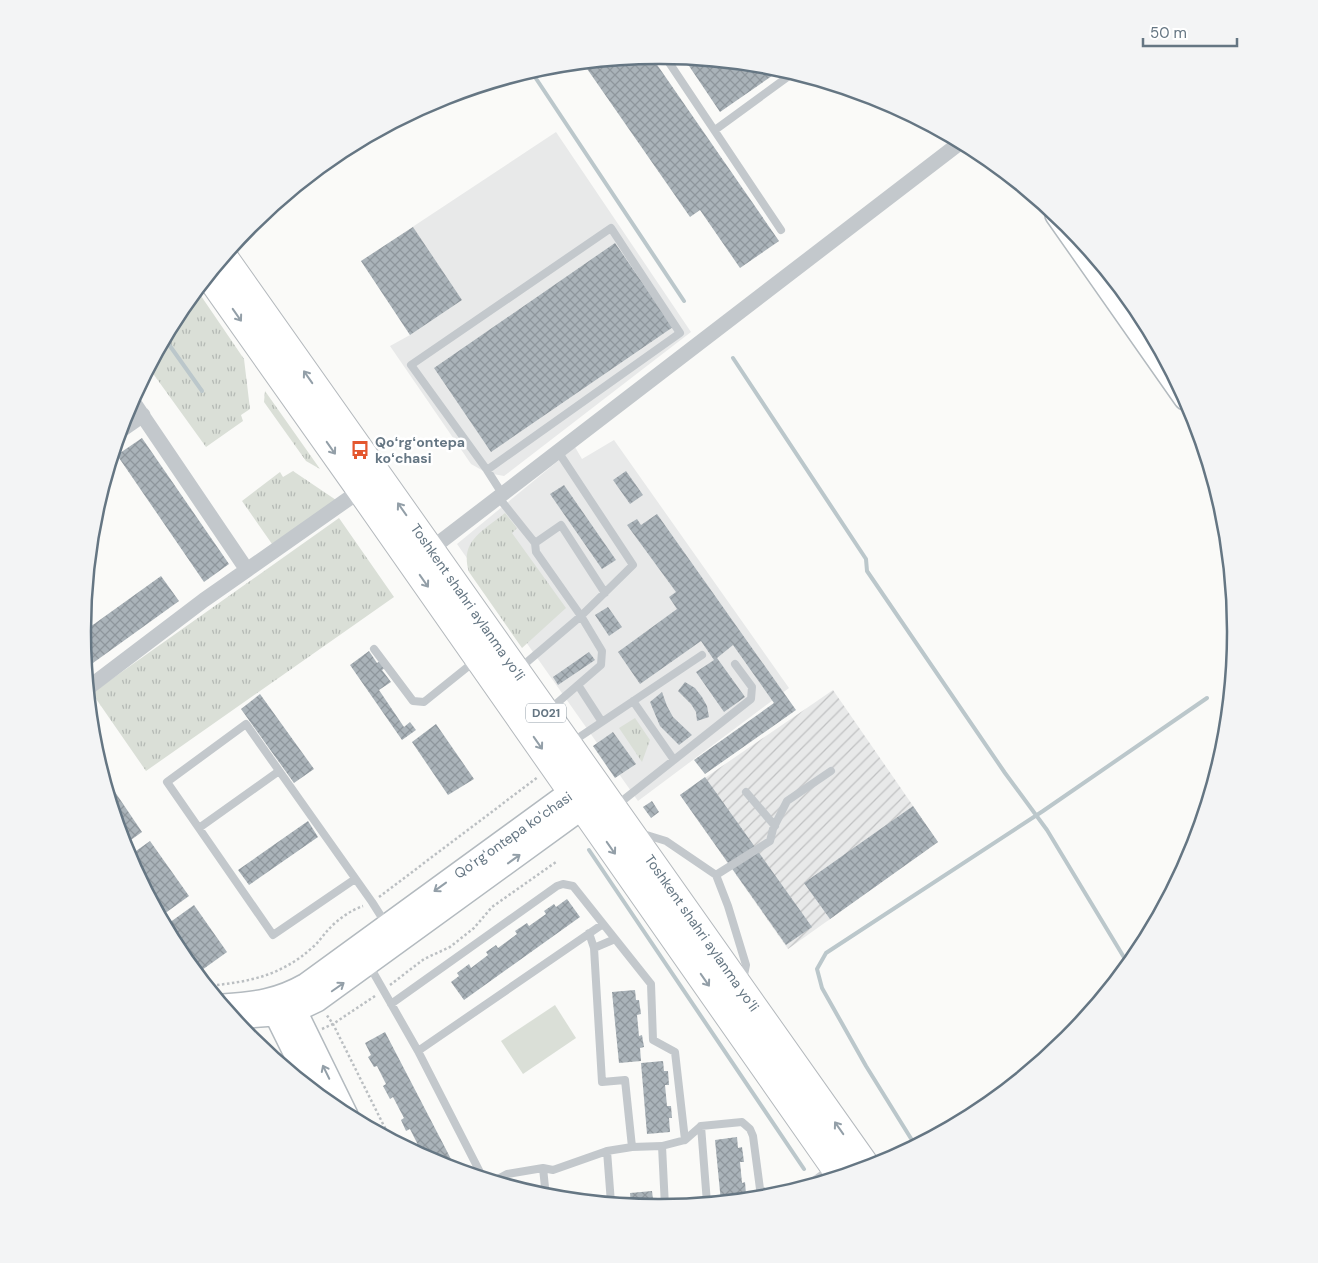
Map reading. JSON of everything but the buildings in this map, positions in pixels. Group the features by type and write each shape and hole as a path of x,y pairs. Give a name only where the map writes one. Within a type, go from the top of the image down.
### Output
{"highway":[{"name":"Toshkent shahri aylanma yoʻli","path":"227,263 546,713 561,755 584,795 850,1165"},
{"name":"Toshkent shahri aylanma yoʻli","path":"213,281 479,658 561,755"},
{"name":"Toshkent shahri aylanma yoʻli","path":"584,795 621,818 741,989 850,1165"}],"main road":[{"path":"1085,256 1153,351"},
{"name":"Qoʻrgʻontepa koʻchasi","path":"247,1021 271,1008 387,925 584,795"},
{"name":"Qoʻrgʻontepa koʻchasi","path":"232,1005 296,1011 317,1002 369,965 584,795"},
{"path":"271,1008 291,1063"},
{"path":"296,1011 340,1101"}],"street":[{"path":"431,549 559,453 954,147"},
{"path":"137,408 247,570"},
{"path":"131,423 142,415"},
{"path":"94,684 204,600 361,490"}],"lane":[{"path":"670,64 781,230"},
{"path":"715,130 785,78"},
{"path":"488,470 680,333 611,228 411,365 488,470 501,497 535,544 536,552 581,616 602,652 601,665 546,713"},
{"path":"516,670 581,616 633,565 559,453"},
{"path":"535,544 561,525 605,593"},
{"path":"374,649 413,701 424,702 479,658"},
{"path":"561,755 602,722 702,655"},
{"path":"735,664 752,688 751,699 674,760 621,818 666,842 716,875 746,964 741,989"},
{"path":"578,685 602,722"},
{"path":"633,701 674,760"},
{"path":"355,879 272,935 167,782 246,724 372,902 387,925"},
{"path":"716,875 770,841 787,801 830,770"},
{"path":"199,828 279,771"},
{"path":"746,792 775,826"},
{"path":"391,1004 557,886 563,884 573,886 651,984 653,1040 675,1052 685,1140"},
{"path":"418,1051 603,924"},
{"path":"589,934 594,948 602,1082 625,1080 632,1147"},
{"path":"594,948 615,939"},
{"path":"369,965 418,1051 479,1170"},
{"path":"502,1177 507,1174 543,1168 553,1170 607,1151 632,1147 662,1146 685,1140 701,1126 742,1122 750,1129 753,1136 761,1190"},
{"path":"701,1126 707,1197"},
{"path":"662,1146 665,1199"},
{"path":"607,1151 611,1197"},
{"path":"543,1168 545,1187"}],"path":[{"path":"215,985 254,980 294,963 315,946 330,928 356,908 372,902 561,755"},
{"path":"324,1012 333,1024"}],"shaded area":[{"path":"556,132 691,332 504,476 487,473 471,464 390,346 410,335 361,261"},
{"path":"614,440 789,688 638,801 457,544 575,447 582,459"},
{"path":"833,690 938,842 788,949 680,795"}],"green space":[{"path":"201,296 244,359 250,409 241,415 243,421 206,447 153,374 167,348"},
{"path":"265,391 320,469 306,461 264,402"},
{"path":"293,471 336,500 272,544 242,501 280,472 283,477"},
{"path":"505,513 517,528 512,533 566,608 522,648 469,572 467,561 467,552 475,537"},
{"path":"339,518 394,597 146,771 95,697 94,691"},
{"path":"635,718 650,740 642,762 619,728"},
{"path":"555,1005 576,1038 523,1074 501,1041"}],"waterway":[{"path":"536,78 684,301"},
{"path":"169,345 202,391"},
{"path":"733,358 866,559 867,571 1005,773 1047,830 1124,957"},
{"path":"912,1140 866,1066 822,988 817,969 826,953 1043,811 1207,698"},
{"path":"589,850 804,1169"}],"place":[{"name":"Qoʻrgʻontepa koʻchasi","path":"360,450"}]}
